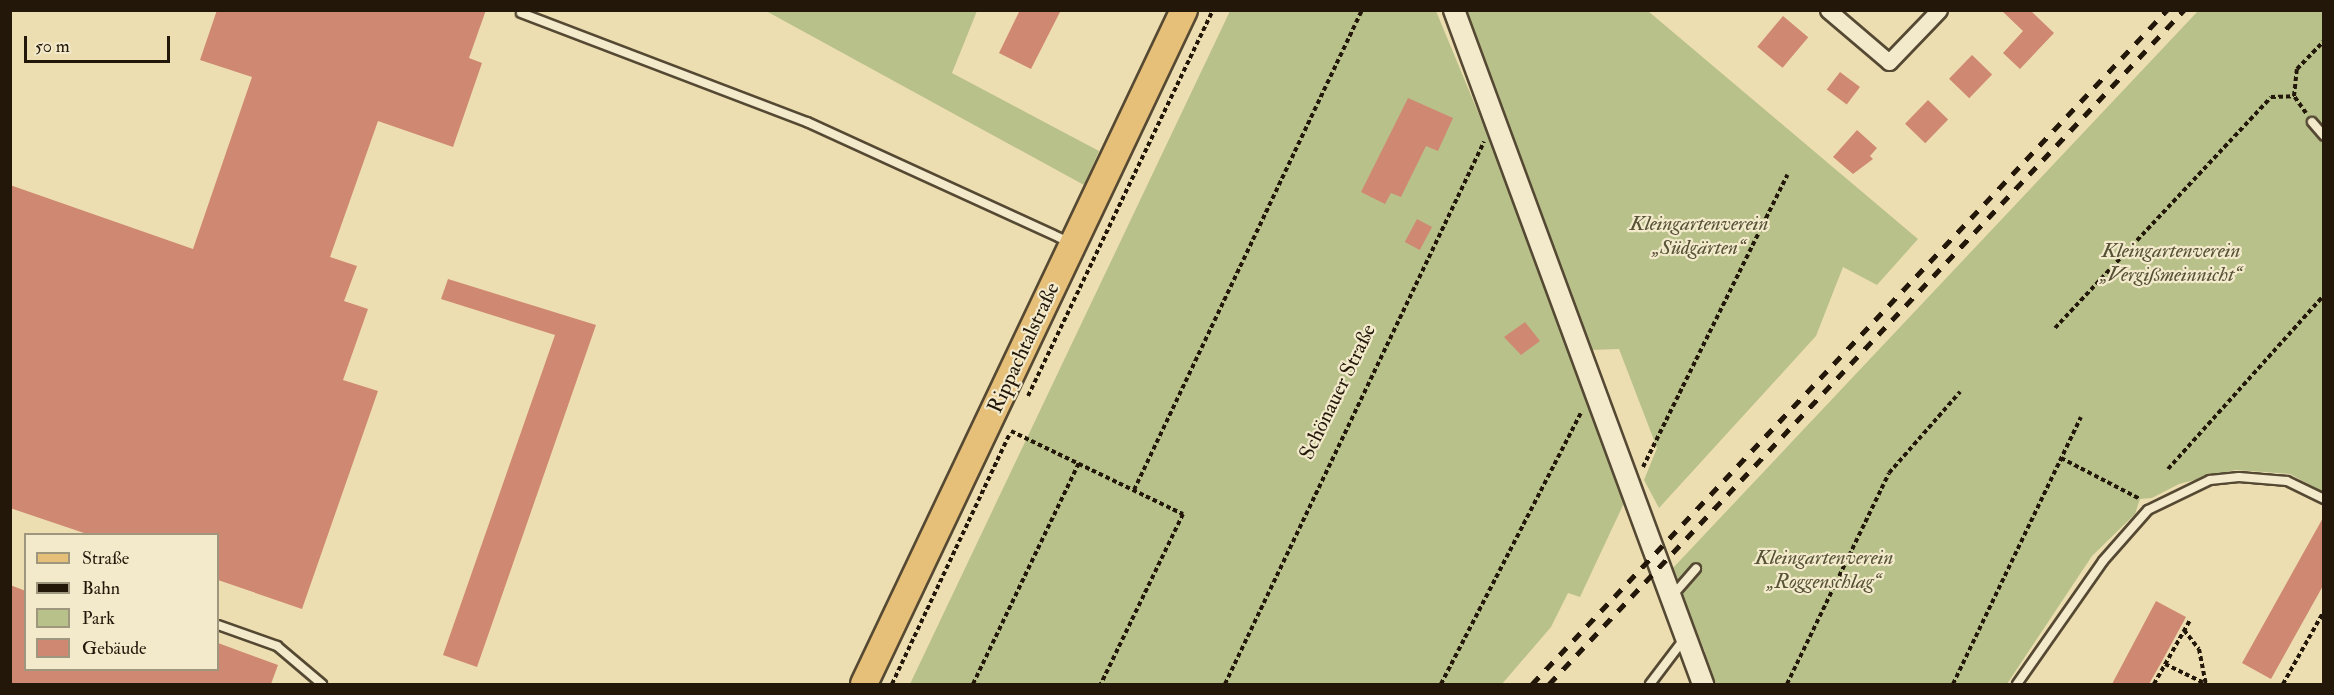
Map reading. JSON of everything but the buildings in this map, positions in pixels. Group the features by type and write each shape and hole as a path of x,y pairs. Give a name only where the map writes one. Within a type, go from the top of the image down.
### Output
{"main road":[{"name":"Rippachtalstraße","path":"864,684 1184,10"}],"street":[{"path":"1454,10 1702,684"},
{"path":"1828,10 1889,62 1939,10"}],"lane":[{"path":"521,13 807,122 1073,244"},
{"path":"2312,122 2324,136"},
{"path":"2017,684 2103,561 2148,510 2210,480 2240,477 2287,481 2324,499"},
{"path":"1671,598 1696,569"},
{"path":"219,625 277,646 322,684"},
{"path":"1650,684 1685,638"}],"path":[{"path":"1024,402 1214,10"},
{"path":"1134,490 1362,10"},
{"path":"2312,122 2294,96 2297,69 2324,41"},
{"path":"2055,328 2271,97 2294,96"},
{"name":"Schönauer Straße","path":"1225,684 1494,120"},
{"path":"1631,491 1787,175"},
{"path":"2168,469 2324,295"},
{"path":"1441,684 1593,389"},
{"path":"1787,684 1889,473 1960,392"},
{"path":"1953,684 2081,417"},
{"path":"892,684 1016,422"},
{"path":"1011,431 1183,514 1101,684"},
{"path":"2061,458 2140,499 2148,510"},
{"path":"973,684 1079,463"},
{"path":"2283,684 2324,611"},
{"path":"2154,684 2190,620"},
{"path":"2184,630 2199,649 2206,684"},
{"path":"2165,664 2206,684"}],"green space":[{"path":"766,11 977,11 952,73 1099,151 1084,185"},
{"path":"1230,11 1436,11 1490,141 1625,501 1580,597 1568,593 1551,627 1502,684 910,684"},
{"name":"Kleingartenverein „Südgärten“","path":"1465,11 1648,11 1918,239 1877,285 1843,267 1816,336 1659,508 1644,480 1657,448 1619,349 1591,350"},
{"name":"Kleingartenverein „Vergißmeinnicht“","path":"2198,11 2323,11 2323,492 2290,474 2235,470 2179,484 2152,498 2140,499 2135,514 2092,556 2007,684 1699,684 1705,652 1672,569"}],"railway":[{"path":"1532,684 2167,10"},
{"path":"1549,684 2184,10"}],"park label":[{"name":"Kleingartenverein „Roggenschlag“","path":"1824,570"}]}
